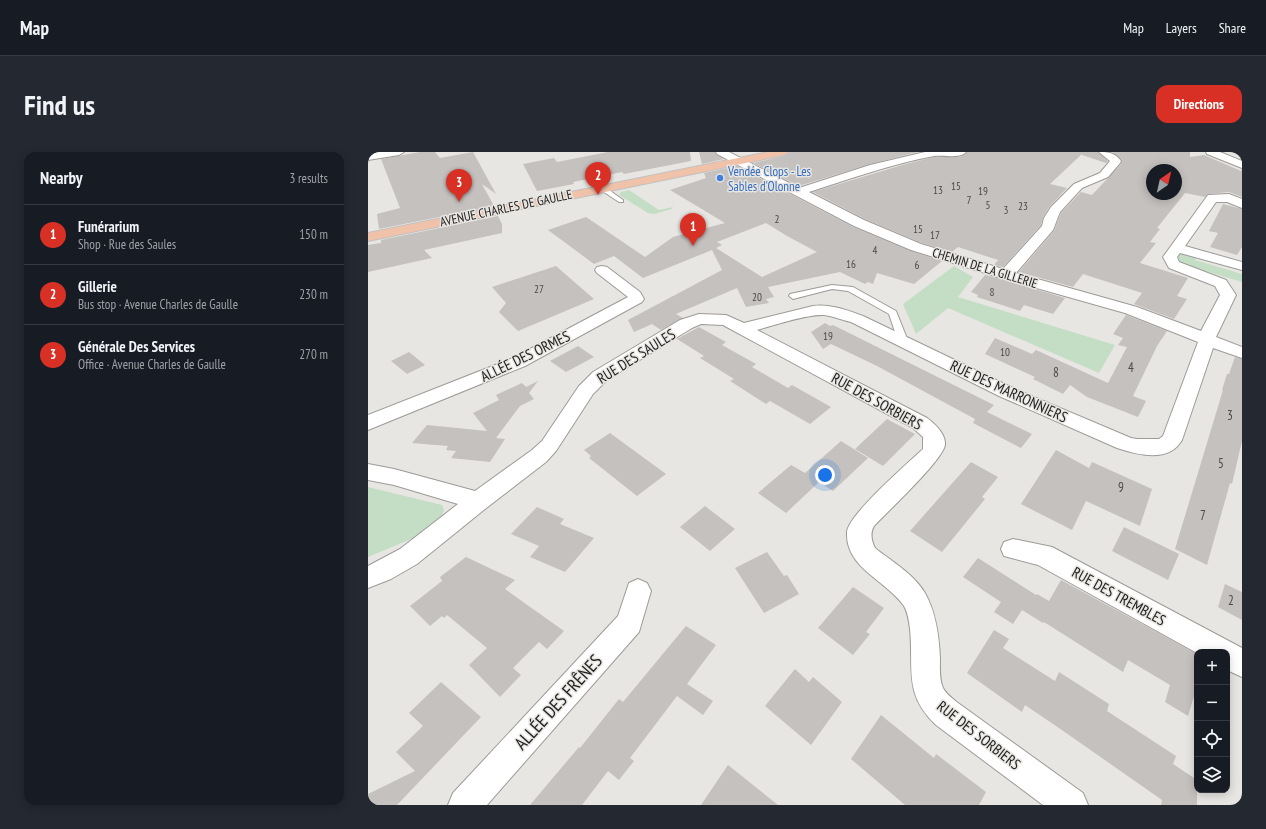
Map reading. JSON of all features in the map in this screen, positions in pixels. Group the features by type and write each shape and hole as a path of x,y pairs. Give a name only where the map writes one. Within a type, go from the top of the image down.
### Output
{"main road":[{"name":"AVENUE CHARLES DE GAULLE","path":"368,237 784,152"}],"street":[{"path":"368,156 399,152"},
{"name":"CHEMIN DE LA GILLERIE","path":"721,152 798,192 916,247 1006,275 1124,308 1242,353"},
{"path":"798,192 874,167 936,153 961,152"},
{"path":"1006,275 1048,227 1050,218 1055,210 1078,180 1104,175 1114,163 1116,159 1104,152"},
{"path":"1211,152 1242,164"},
{"path":"1095,165 1114,163"},
{"path":"1235,294 1216,280 1174,265 1170,257 1212,198 1229,198 1242,204"},
{"path":"1176,248 1242,266"},
{"name":"ALLÉE DES ORMES","path":"368,423 519,362 636,299 635,295 602,270"},
{"name":"RUE DES MARRONNIERS","path":"743,328 813,311 823,310 835,312 857,319 1012,395 1124,443 1137,447 1151,448 1164,447 1172,440 1207,339 1235,294"},
{"name":"RUE DES SAULES","path":"368,576 389,569 408,557 539,456 549,446 586,390 600,376 686,324 699,320 726,320 743,328"},
{"name":"RUE DES SORBIERS","path":"743,328 920,423 932,433 935,443 930,455 866,519 859,530 860,542 865,554 901,584 915,600 922,618 928,690 935,702 947,714 1071,805"},
{"path":"368,472 394,477 479,501"},
{"name":"RUE DES TREMBLES","path":"1012,548 1043,555 1216,649"},
{"name":"ALLÉE DES FRÊNES","path":"465,805 629,623 638,591"},
{"path":"1230,657 1242,663"}],"lane":[{"path":"605,188 606,191 621,201"},
{"path":"793,296 832,287 850,289 893,313 903,341"}],"green space":[{"path":"629,190 659,210 673,207 672,209 654,214 648,213 619,195 621,192"},
{"path":"1180,253 1197,256 1195,260 1242,274 1242,282 1182,264 1176,259"},
{"path":"954,266 973,277 958,297 1115,345 1099,373 948,308 916,334 903,304"},
{"path":"368,487 442,505 444,510 440,521 421,535 368,557"}],"building":[{"path":"420,152 435,152 440,158 473,152 496,194 482,184 494,206 379,229 377,214 400,208 381,159"},
{"path":"608,152 690,152 691,161 624,174 622,172 573,182 574,184 537,191 523,164 554,158 557,162"},
{"path":"699,152 715,152 716,155 724,159 702,164"},
{"path":"790,152 918,152 870,164 799,186 753,163 784,156"},
{"path":"967,152 1098,152 1108,161 1106,163 1082,154 1050,184 1067,188 1050,206 1043,217 1041,225 1003,267 994,265 998,260 958,247 952,252 922,243 865,219 813,192 902,165 934,157 960,157"},
{"path":"1112,152 1190,152 1190,157 1204,155 1241,171 1242,169 1242,197 1229,192 1208,194 1205,197 1185,193 1182,197 1182,164 1146,164 1146,200 1179,200 1157,228 1160,229 1150,242 1156,243 1140,263 1188,278 1177,296 1187,299 1174,319 1134,304 1142,293 1083,274 1073,287 1019,272 1054,231 1061,213 1081,192 1092,195 1121,164 1122,160"},
{"path":"737,166 853,227 911,251 942,261 914,284 877,273 873,284 868,282 865,284 840,272 768,287 774,297 766,299 769,303 746,307 737,288 676,314 683,318 661,330 652,324 634,332 628,320 722,270 712,250 643,278 614,256 594,264 548,230 586,217 645,257 673,237 725,223 670,190 706,178 704,173","holes":["766,223 817,252 762,277 716,248 722,245 717,242"]},
{"path":"1223,204 1242,209 1242,247 1237,255 1210,247 1218,233 1209,231"},
{"path":"498,216 502,224 502,233 424,250 432,258 368,272 368,245 381,243 381,240"},
{"path":"556,266 594,299 518,331 499,312 506,303 492,287"},
{"path":"985,275 1065,298 1053,314 1024,305 1020,311 977,297 978,295 971,292"},
{"path":"1126,315 1167,331 1157,346 1133,396 1146,401 1138,417 1087,397 1070,385 1063,394 1033,379 1035,377 985,354 995,338 1032,354 1036,350 1108,383 1127,347 1118,345 1123,338 1113,334"},
{"path":"825,323 830,326 833,325 994,405 987,412 1032,434 1021,448 973,423 975,419 877,366 831,344 823,349 811,332"},
{"path":"699,327 726,342 722,345 756,364 752,367 788,388 792,385 831,407 810,424 770,401 766,404 730,381 734,379 700,358 704,356 677,339"},
{"path":"578,346 594,357 566,372 550,361"},
{"path":"409,352 425,365 407,374 391,361"},
{"path":"1235,357 1242,359 1242,441 1232,484 1230,483 1207,565 1175,549 1227,374 1229,374"},
{"path":"538,381 529,393 534,399 520,406 496,438 505,439 490,462 451,458 456,451 446,450 448,446 412,443 427,425 487,431 473,413 499,400 496,395 522,383 526,387"},
{"path":"887,419 915,434 883,466 855,449"},
{"path":"610,433 666,474 637,496 589,458 591,456 584,450"},
{"path":"841,441 868,458 833,491 819,482 786,513 758,493 791,465 805,473"},
{"path":"1056,450 1089,468 1092,462 1152,489 1140,526 1086,501 1072,530 1021,504"},
{"path":"971,462 998,477 982,497 985,499 942,552 910,531"},
{"path":"705,506 735,529 710,551 680,527"},
{"path":"537,507 564,519 560,524 594,538 565,572 530,557 539,546 511,534"},
{"path":"1124,527 1179,554 1168,580 1112,551"},
{"path":"767,552 784,576 787,575 799,594 764,613 735,568"},
{"path":"466,557 515,580 505,589 564,631 547,649 539,642 513,668 521,675 500,697 469,665 487,648 447,615 444,618 442,616 430,626 410,606 442,581 440,577"},
{"path":"978,558 1036,595 1037,594 1049,601 1061,580 1194,652 1194,696 1188,716 1165,702 1170,685 1128,660 1123,672 1044,622 1043,623 1022,610 1013,624 994,612 1001,602 963,577"},
{"path":"1225,584 1242,592 1242,620 1218,607"},
{"path":"853,587 884,608 866,632 870,634 853,655 818,628"},
{"path":"686,626 716,645 687,684 713,701 703,715 677,696 630,758 634,761 619,780 608,771 582,805 530,805 579,747 580,748 619,699 623,702"},
{"path":"994,630 1009,639 1003,648 1055,681 1059,672 1109,704 1107,711 1176,756 1173,764 1194,778 1194,793 1197,793 1197,805 1161,805 1162,800 1059,728 1025,705 1022,712 967,673"},
{"path":"795,669 809,682 813,677 842,702 811,745 765,706"},
{"path":"441,682 481,717 397,805 368,805 368,794 415,771 396,752 423,726 409,713"},
{"path":"881,715 934,758 936,754 986,792 979,805 905,805 851,759"},
{"path":"728,765 778,805 701,805"}],"place":[{"name":"Vendée Clops - Les Sables d'Olonne","path":"720,178"},
{"name":"Gillerie","path":"598,195"},
{"name":"Générale Des Services","path":"459,202"},
{"name":"Funérarium","path":"693,246"}]}
